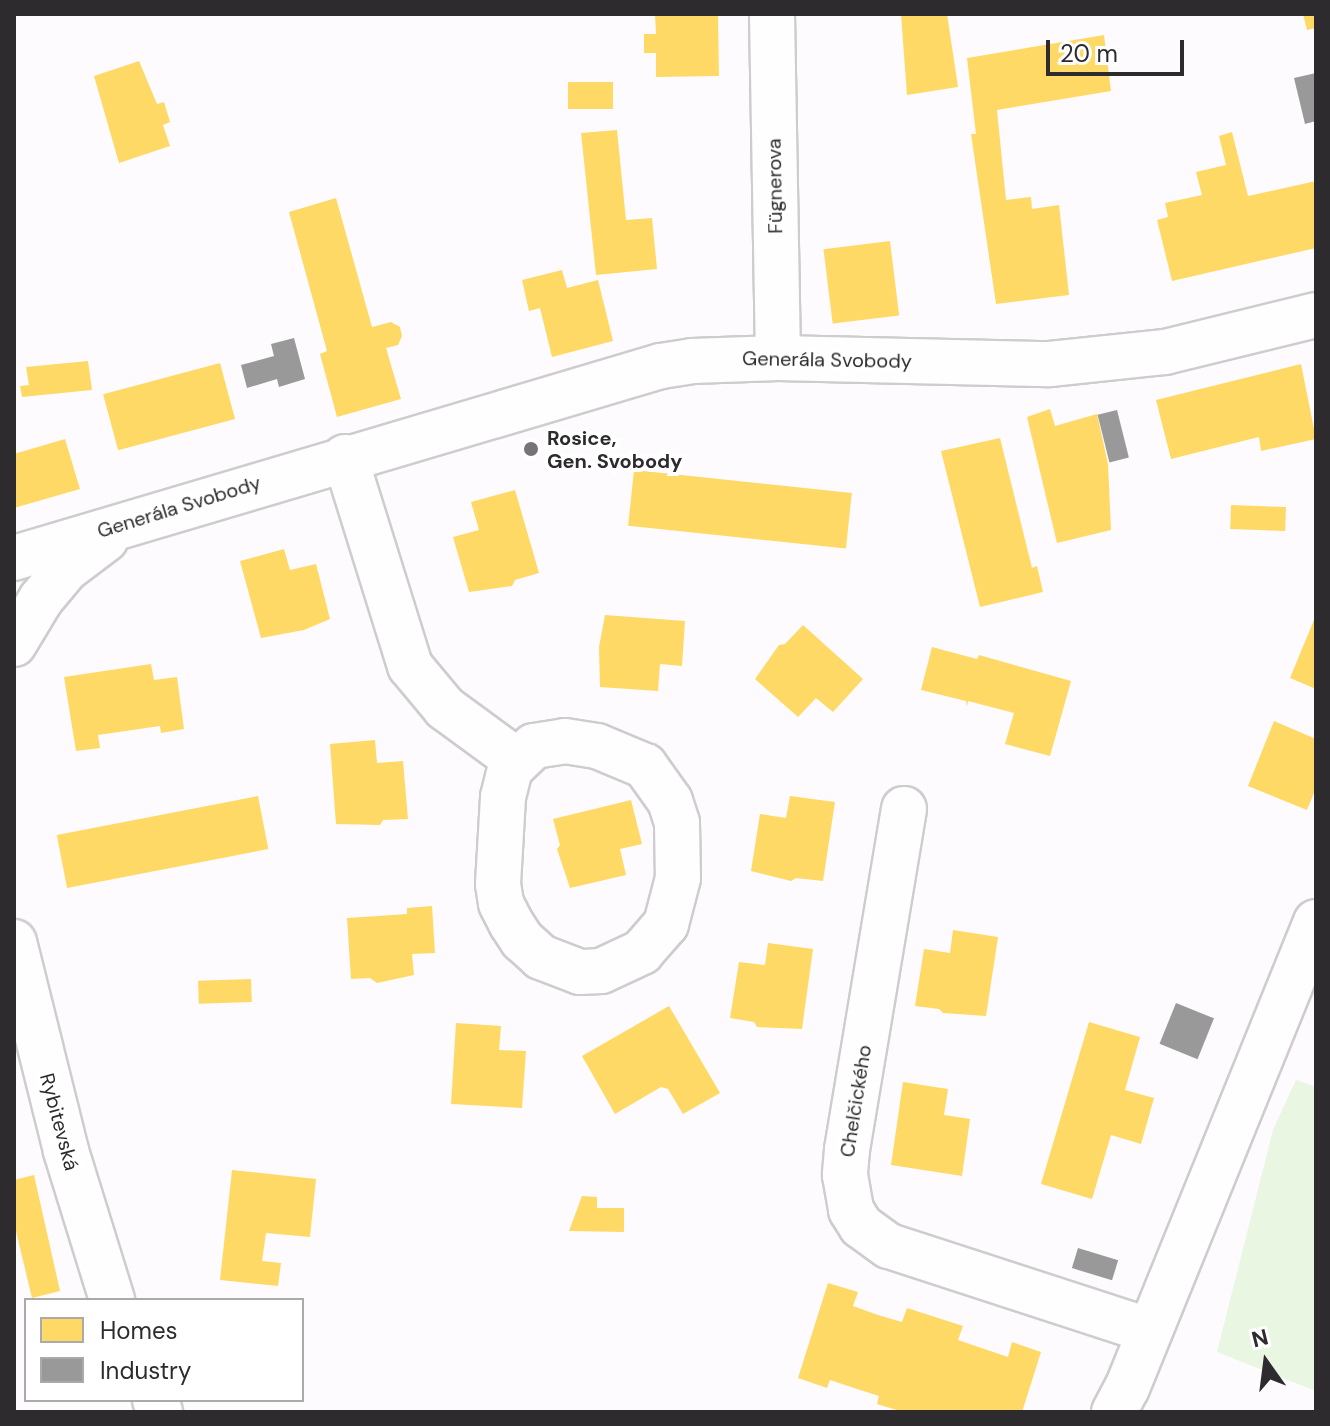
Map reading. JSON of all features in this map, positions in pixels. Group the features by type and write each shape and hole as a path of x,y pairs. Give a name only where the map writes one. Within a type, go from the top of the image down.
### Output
{"street":[{"name":"Fügnerova","path":"772,14 778,358"},
{"name":"Generála Svobody","path":"14,558 173,508 661,366 692,361 778,358 1050,364 1165,352 1316,315"},
{"path":"345,457 410,666 445,708 516,760"},
{"path":"14,644 41,599 65,570 118,532 173,508"},
{"path":"548,742 597,746 645,766 670,801 680,852 673,904 666,924 654,939 642,952 623,964 601,971 558,966 522,940 511,923 498,884 503,797 510,769 516,760 534,746 548,742"},
{"name":"Chelčického","path":"904,809 847,1150 845,1175 851,1210 861,1226 889,1246 1150,1331"},
{"path":"1114,1412 1150,1331 1316,922"},
{"name":"Rybitevská","path":"14,942 66,1151 111,1298"}],"green space":[{"path":"1296,1080 1316,1087 1316,1391 1217,1352 1273,1130"}],"building: Homes":[{"path":"655,14 718,14 719,76 656,77 656,53 644,53 644,34 656,34"},
{"path":"901,14 947,14 958,87 907,95"},
{"path":"1303,14 1316,14 1316,28 1307,30"},
{"path":"1104,35 1111,91 997,110 1006,200 1031,197 1032,209 1059,205 1069,295 996,304 971,134 976,134 967,58"},
{"path":"139,61 157,104 164,102 170,122 163,125 170,146 119,163 94,76"},
{"path":"568,82 613,82 613,109 568,109"},
{"path":"617,130 626,220 652,218 657,269 596,275 581,133"},
{"path":"1232,132 1248,196 1316,181 1316,248 1172,281 1157,220 1168,217 1165,203 1202,195 1196,172 1226,165 1219,136"},
{"path":"336,198 372,327 391,322 400,327 402,336 398,345 386,348 401,399 337,417 320,354 327,351 289,212"},
{"path":"890,241 899,315 833,324 823,249"},
{"path":"562,270 567,288 598,280 613,341 552,357 540,308 529,311 522,280"},
{"path":"88,361 92,390 22,397 20,386 29,385 26,367"},
{"path":"220,363 235,419 118,450 103,394"},
{"path":"1301,364 1316,439 1261,451 1259,437 1171,459 1156,400"},
{"path":"1050,409 1055,426 1097,414 1108,464 1111,530 1057,543 1027,417"},
{"path":"1000,438 1032,568 1037,566 1043,592 980,607 941,451"},
{"path":"65,439 80,489 14,508 14,454"},
{"path":"634,470 852,493 846,549 628,526"},
{"path":"515,490 539,573 515,580 512,586 469,592 453,537 479,530 471,502"},
{"path":"1231,505 1286,507 1285,531 1230,529"},
{"path":"284,549 290,570 316,564 330,619 304,630 261,638 240,561"},
{"path":"605,615 685,621 682,666 660,664 658,691 600,687 599,647"},
{"path":"1316,615 1316,689 1290,678"},
{"path":"803,625 863,679 833,712 816,698 798,717 755,679 779,645 785,644"},
{"path":"932,647 977,659 979,655 1071,681 1050,756 1005,744 1014,713 968,701 967,707 966,701 921,690"},
{"path":"151,664 154,680 177,677 184,729 161,733 160,726 98,735 100,748 76,751 64,677"},
{"path":"1274,721 1316,739 1316,788 1307,810 1248,786"},
{"path":"375,740 377,763 403,761 408,819 383,820 380,825 336,824 330,744"},
{"path":"258,796 268,849 67,888 57,835"},
{"path":"790,796 835,802 823,881 796,878 791,881 751,871 760,814 786,818"},
{"path":"631,800 642,844 620,849 626,875 570,888 557,849 560,845 553,819"},
{"path":"432,906 435,953 412,954 414,975 377,983 370,978 351,979 347,918 407,914 407,908"},
{"path":"953,930 998,937 986,1016 943,1013 939,1009 915,1006 924,949 950,953"},
{"path":"768,943 813,949 802,1029 757,1027 754,1022 730,1018 739,962 765,965"},
{"path":"251,979 252,1002 199,1004 198,981"},
{"path":"669,1006 720,1093 683,1114 668,1089 661,1087 615,1114 582,1056"},
{"path":"1089,1022 1140,1037 1125,1090 1154,1098 1141,1144 1111,1135 1092,1199 1041,1184"},
{"path":"456,1023 501,1026 499,1050 526,1051 522,1108 451,1104"},
{"path":"903,1082 948,1089 944,1115 970,1119 962,1176 891,1165"},
{"path":"232,1170 316,1179 310,1237 266,1233 262,1261 281,1263 278,1286 220,1280"},
{"path":"34,1175 60,1291 32,1298 14,1223 14,1180"},
{"path":"582,1196 597,1197 597,1208 624,1208 624,1232 569,1231"},
{"path":"828,1283 858,1292 853,1306 878,1315 902,1322 907,1308 963,1326 958,1340 1008,1357 1012,1342 1041,1352 1022,1412 903,1412 877,1404 879,1396 830,1380 827,1388 798,1378"}],"building: Industry":[{"path":"1316,73 1316,121 1305,124 1294,78"},
{"path":"294,338 305,379 279,387 277,379 247,388 241,365 274,356 271,344"},
{"path":"1117,410 1129,458 1109,462 1098,415"},
{"path":"1176,1003 1214,1018 1198,1059 1160,1044"},
{"path":"1078,1248 1118,1260 1112,1280 1072,1268"}],"place":[{"name":"Rosice, Gen. Svobody","path":"531,449"}]}
